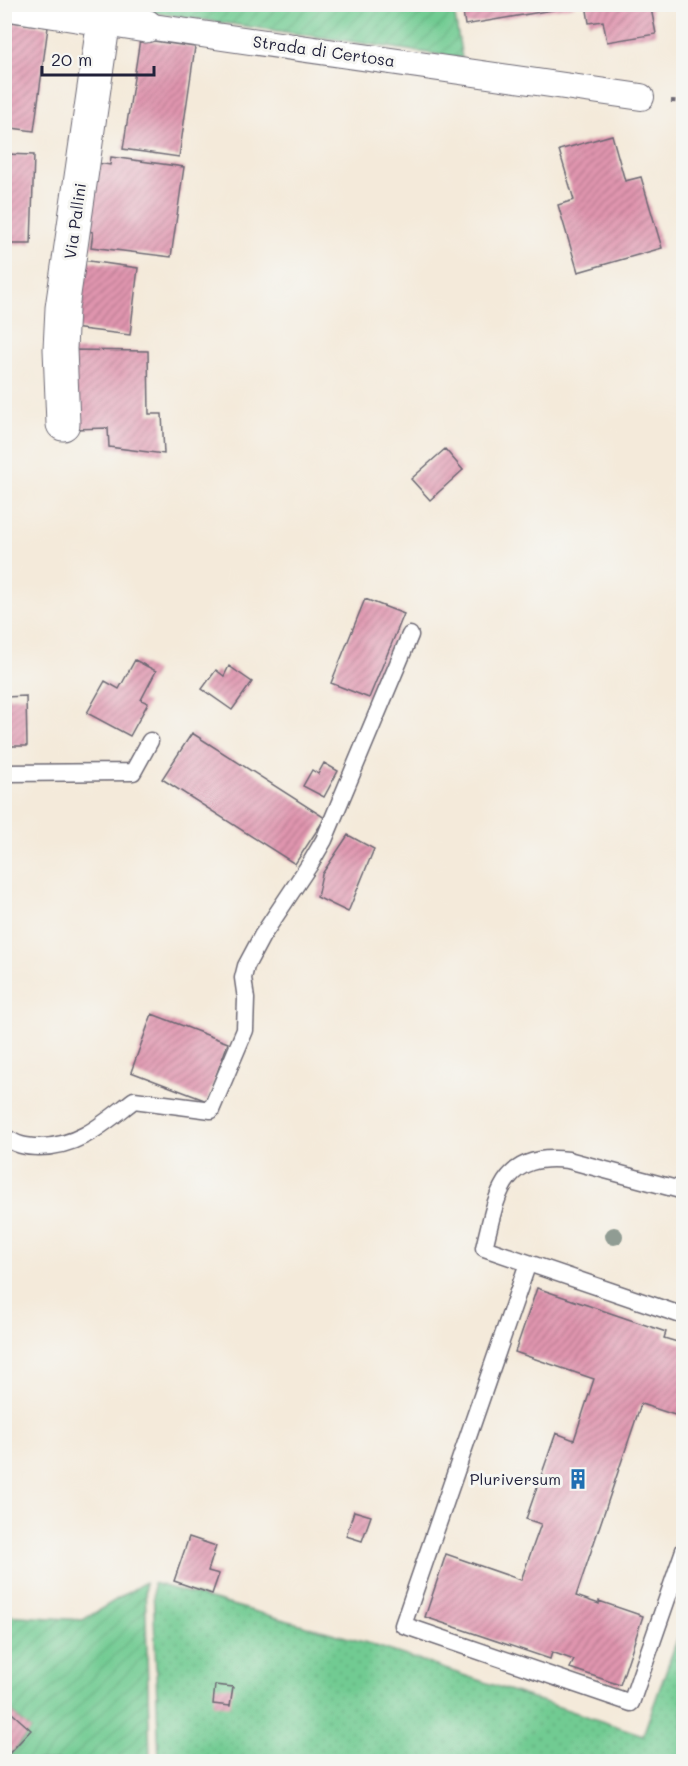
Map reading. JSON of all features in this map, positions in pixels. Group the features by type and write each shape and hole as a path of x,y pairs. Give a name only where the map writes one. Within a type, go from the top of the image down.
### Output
{"street":[{"name":"Strada di Certosa","path":"7,4 641,97"},
{"name":"Via Pallini","path":"63,424 60,369 61,318 104,20"}],"lane":[{"path":"4,1136 12,1143 29,1147 52,1147 72,1143 98,1128 134,1100 211,1110 245,1029 246,999 243,989 246,966 262,936 324,840 410,635"},
{"path":"4,773 133,772 150,741"},
{"path":"684,1191 568,1160 549,1158 528,1162 503,1185 495,1204 484,1248 684,1316"},
{"path":"528,1263 403,1625 631,1702 684,1550"}],"green space":[{"path":"102,5 453,5 462,58"},
{"path":"145,1582 150,1761 5,1761 31,1730 5,1706 5,1615 83,1620"},
{"path":"153,1583 367,1643 643,1735 683,1623 683,1761 159,1761"}],"building":[{"path":"462,4 575,4 575,6 465,25"},
{"path":"586,4 661,4 662,6 651,8 656,34 607,42 603,21 589,23"},
{"path":"4,21 48,27 34,131 4,127"},
{"path":"140,39 195,47 179,157 123,149"},
{"path":"612,135 625,181 641,177 662,248 578,272 558,205 574,200 559,150"},
{"path":"4,154 34,155 31,244 4,244"},
{"path":"111,157 184,167 171,257 91,247 93,232 88,231 97,163 110,165"},
{"path":"82,260 138,268 130,335 73,328"},
{"path":"4,317 7,317 7,522 4,522"},
{"path":"68,350 148,351 149,414 162,414 164,454 109,447 108,428 73,429"},
{"path":"445,449 463,470 430,500 411,479"},
{"path":"365,599 404,614 369,698 331,683"},
{"path":"135,660 156,671 141,700 148,703 130,736 87,713 105,681 119,689"},
{"path":"229,666 252,682 232,710 202,689 216,670 224,676"},
{"path":"26,696 27,746 4,746 4,697"},
{"path":"192,733 325,818 295,864 162,779"},
{"path":"324,763 338,771 324,797 303,786 312,770 318,774"},
{"path":"348,835 374,849 348,912 317,897 322,874"},
{"path":"152,1014 228,1043 207,1101 131,1072"},
{"name":"Pluriversum","path":"537,1288 666,1332 664,1338 684,1344 684,1418 641,1404 576,1596 643,1616 620,1685 570,1668 574,1660 552,1652 550,1659 425,1617 446,1554 521,1580 541,1524 526,1519 556,1433 574,1440 594,1379 515,1352"},
{"path":"354,1511 371,1516 362,1541 346,1536"},
{"path":"189,1537 216,1546 208,1571 219,1574 212,1594 174,1581"},
{"path":"215,1685 233,1687 230,1706 213,1704"},
{"path":"4,1706 31,1730 4,1759"}],"place":[{"name":"Pluriversum","path":"578,1479"}]}
